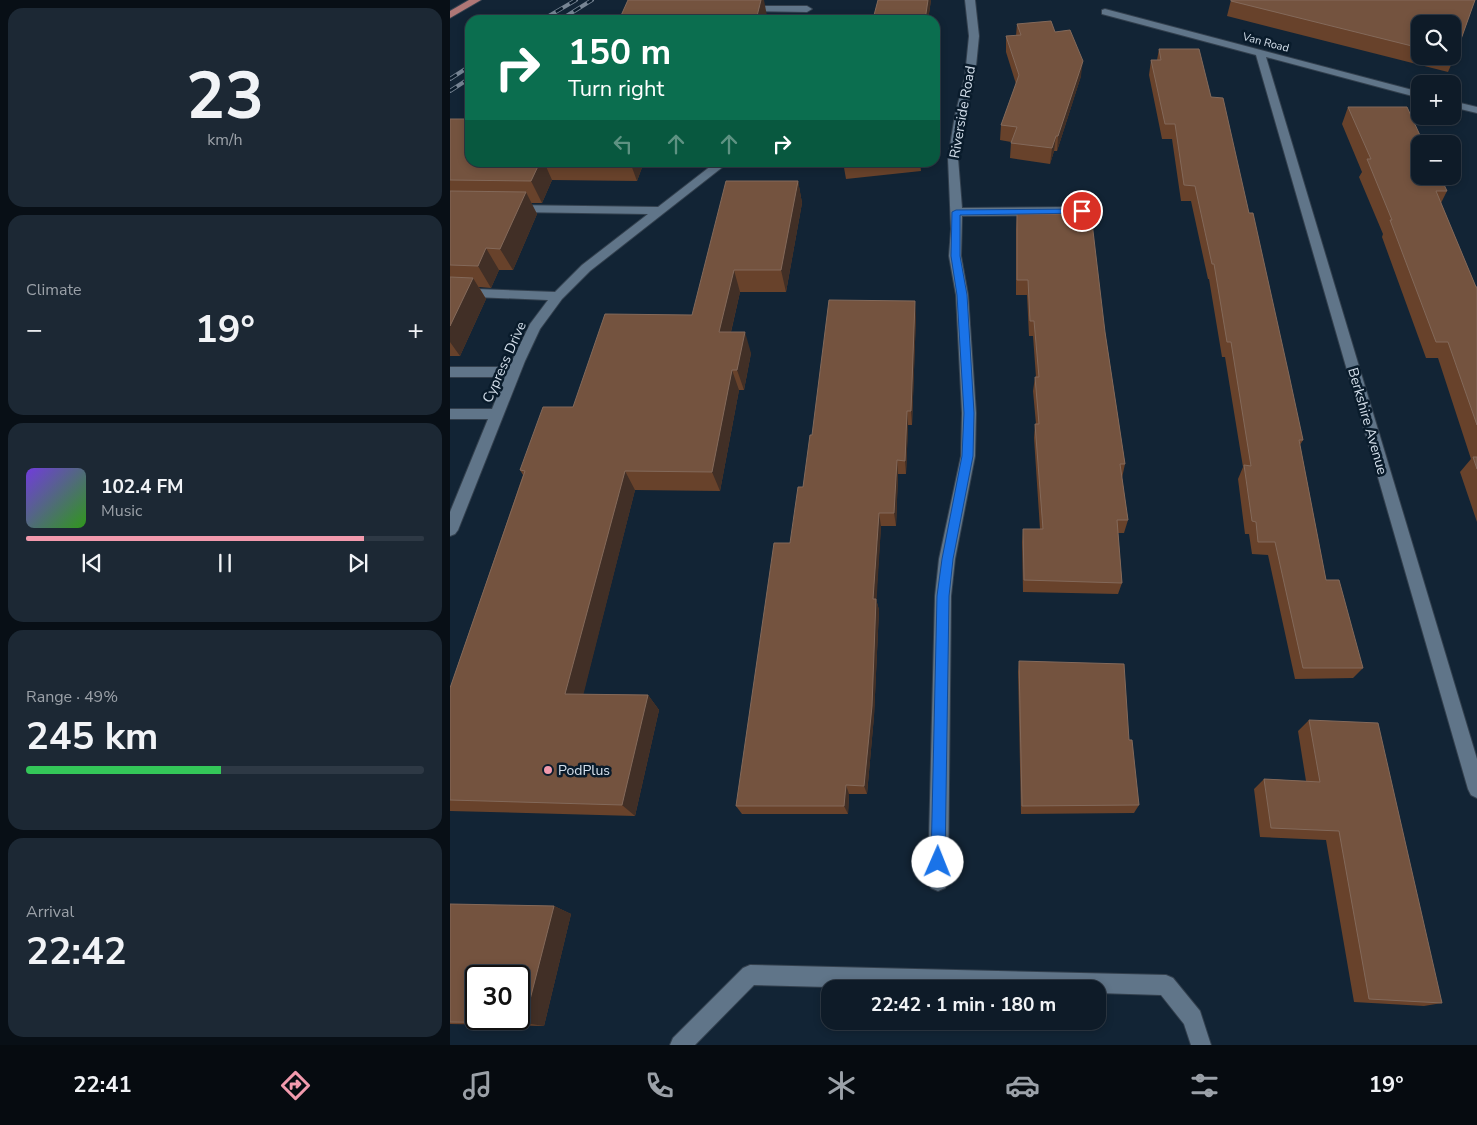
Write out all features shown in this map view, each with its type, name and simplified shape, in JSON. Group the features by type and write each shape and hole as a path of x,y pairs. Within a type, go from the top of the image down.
{"main road":[{"path":"450,15 476,0"}],"street":[{"name":"Riverside Road","path":"938,882 943,596 948,559 968,456 969,413 962,295 955,256 956,212 953,158 972,56 974,36 970,0"},
{"path":"738,9 808,5"},
{"name":"Van Road","path":"1105,12 1411,93"},
{"name":"Berkshire Avenue","path":"1260,54 1477,789"},
{"path":"1461,106 1477,110"},
{"name":"Cypress Drive","path":"450,528 514,372 535,327 558,296 586,268 717,167"},
{"path":"498,208 661,210"},
{"path":"956,212 1082,211"},
{"path":"450,292 558,296"},
{"path":"450,372 514,372"},
{"path":"450,414 497,414"},
{"path":"680,1045 750,975 1166,985 1193,1018 1201,1045"}],"building":[{"path":"628,0 761,0 757,15 621,15"},
{"path":"878,0 928,0 926,15 874,15"},
{"path":"1475,0 1461,39 1461,15 1411,15 1411,46 1231,1"},
{"path":"1051,21 1055,32 1070,30 1083,61 1058,136 1056,136 1052,148 1011,143 1017,127 1001,125 1019,75 1006,36 1021,35 1017,24"},
{"path":"1159,49 1199,49 1211,97 1223,98 1249,213 1253,213 1303,440 1299,440 1326,580 1339,580 1363,668 1303,668 1275,542 1258,542 1256,522 1252,521 1244,465 1251,466 1231,342 1227,342 1214,264 1212,264 1195,186 1184,185 1175,124 1165,124 1151,60 1161,60"},
{"path":"1348,107 1407,107 1411,116 1411,125 1415,125 1420,135 1411,135 1411,185 1444,185 1447,191 1436,191 1477,287 1477,425 1448,342 1436,342 1390,220 1392,220 1367,159 1371,159"},
{"path":"450,119 465,119 465,167 538,167 531,181 450,180"},
{"path":"726,181 798,181 781,270 734,270 719,332 745,332 737,370 732,370 712,472 625,471 565,694 648,695 622,805 450,800 450,688 525,471 520,470 543,407 573,407 605,314 692,315"},
{"path":"450,191 526,192 500,249 486,248 478,266 450,265"},
{"path":"1017,214 1091,214 1105,332 1125,464 1120,464 1128,520 1117,520 1122,583 1024,580 1023,529 1043,529 1035,424 1039,424 1035,377 1039,377 1034,321 1030,321 1028,280 1017,280"},
{"path":"450,277 473,278 450,326"},
{"path":"829,300 915,301 911,411 907,411 905,461 897,460 894,513 879,513 873,599 876,599 872,706 864,786 846,785 844,806 736,806 774,543 790,543 798,487 803,487 810,435 812,435"},
{"path":"1473,457 1477,457 1477,469"},
{"path":"1019,661 1124,664 1129,740 1132,740 1139,805 1022,806"},
{"path":"1309,720 1378,723 1442,1003 1369,999 1339,831 1271,828 1264,779 1320,782"},
{"path":"450,904 554,906 530,1000 530,965 465,965 465,1022 450,1022"}],"railway":[{"path":"550,15 576,0"},
{"path":"568,15 592,0"},
{"path":"450,79 465,69"},
{"path":"450,91 465,81"}],"place":[{"name":"PodPlus","path":"548,770"}],"route":[{"path":"938,862 943,596 948,559 968,456 967,434 969,413 962,295 955,256 956,212 1082,211"}]}
